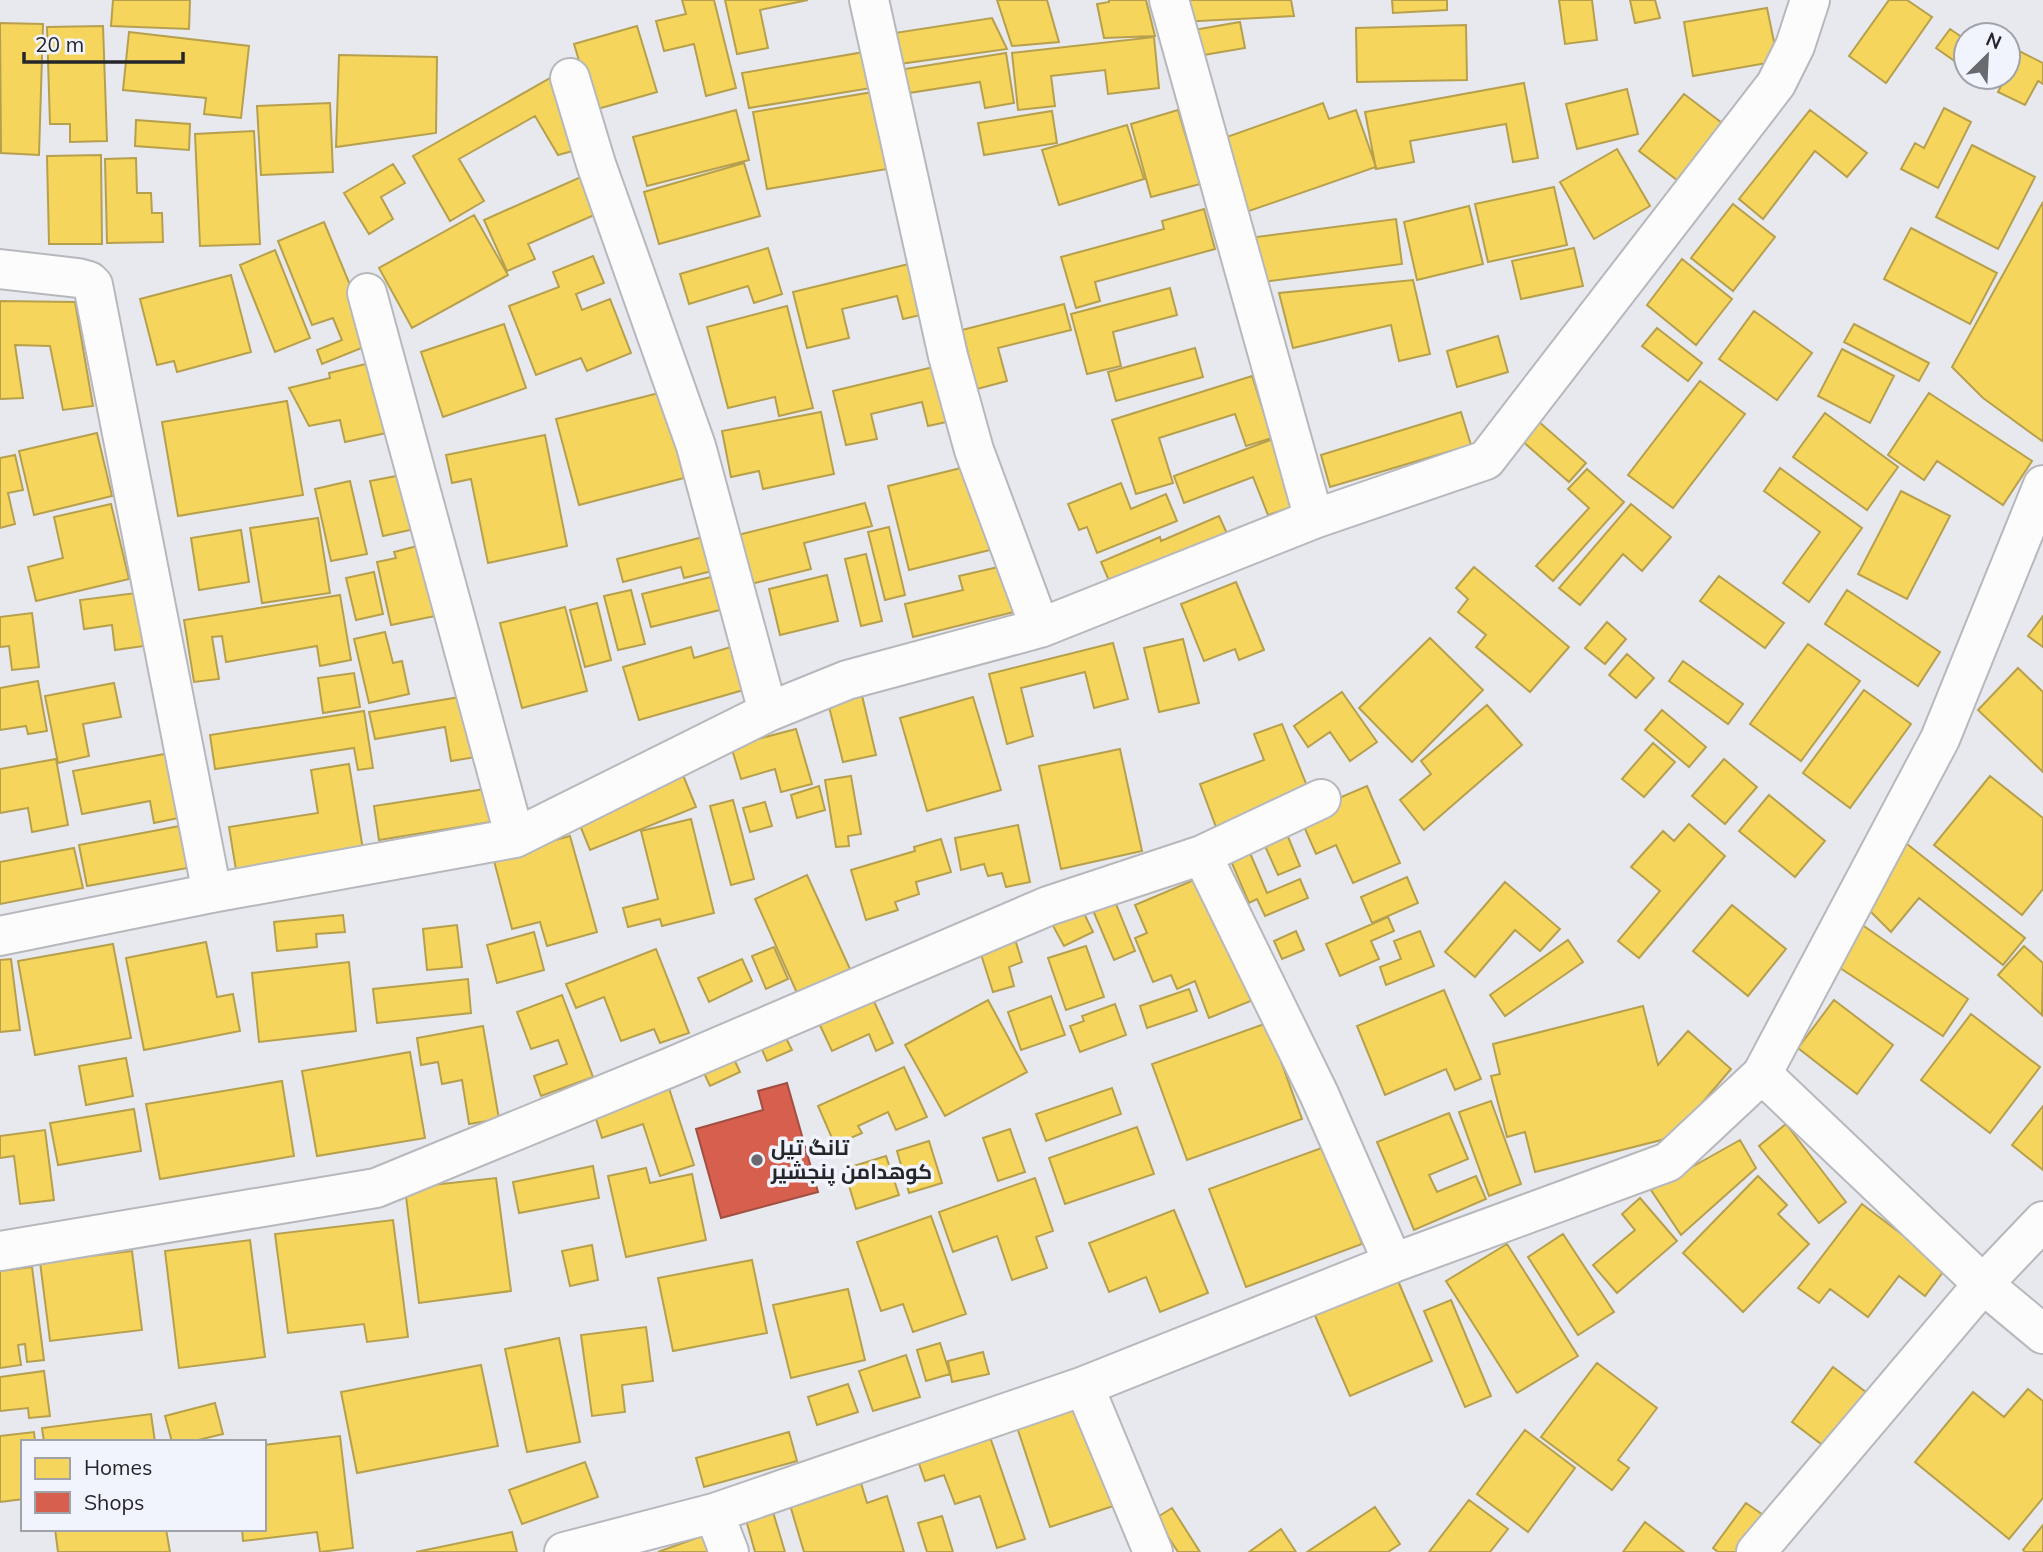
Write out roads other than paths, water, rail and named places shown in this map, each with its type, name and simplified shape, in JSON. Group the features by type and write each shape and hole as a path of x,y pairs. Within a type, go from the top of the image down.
{"street":[{"path":"869,0 948,356 974,450 1040,628"},
{"path":"1169,0 1314,519"},
{"path":"0,936 212,893 515,838 768,712 847,680 1040,628 1314,519 1486,460 1776,84 1796,46 1810,0"},
{"path":"570,78 596,164 696,446 768,712"},
{"path":"0,269 78,278 93,285 212,893"},
{"path":"367,293 515,838"},
{"path":"564,1552 714,1513 1084,1386 1393,1263 1668,1162 1762,1074 1941,739 2043,485"},
{"path":"0,1251 376,1188 671,1067 1048,906 1202,855 1321,799"},
{"path":"1202,855 1319,1094 1393,1263"},
{"path":"1762,1074 1983,1284 2043,1334"},
{"path":"1756,1552 1983,1284 2043,1221"},
{"path":"1084,1386 1153,1552"},
{"path":"714,1513 729,1552"}],"place":[{"name":"تانگ تیل کوهدامن پنجشیر","path":"757,1160"}]}
